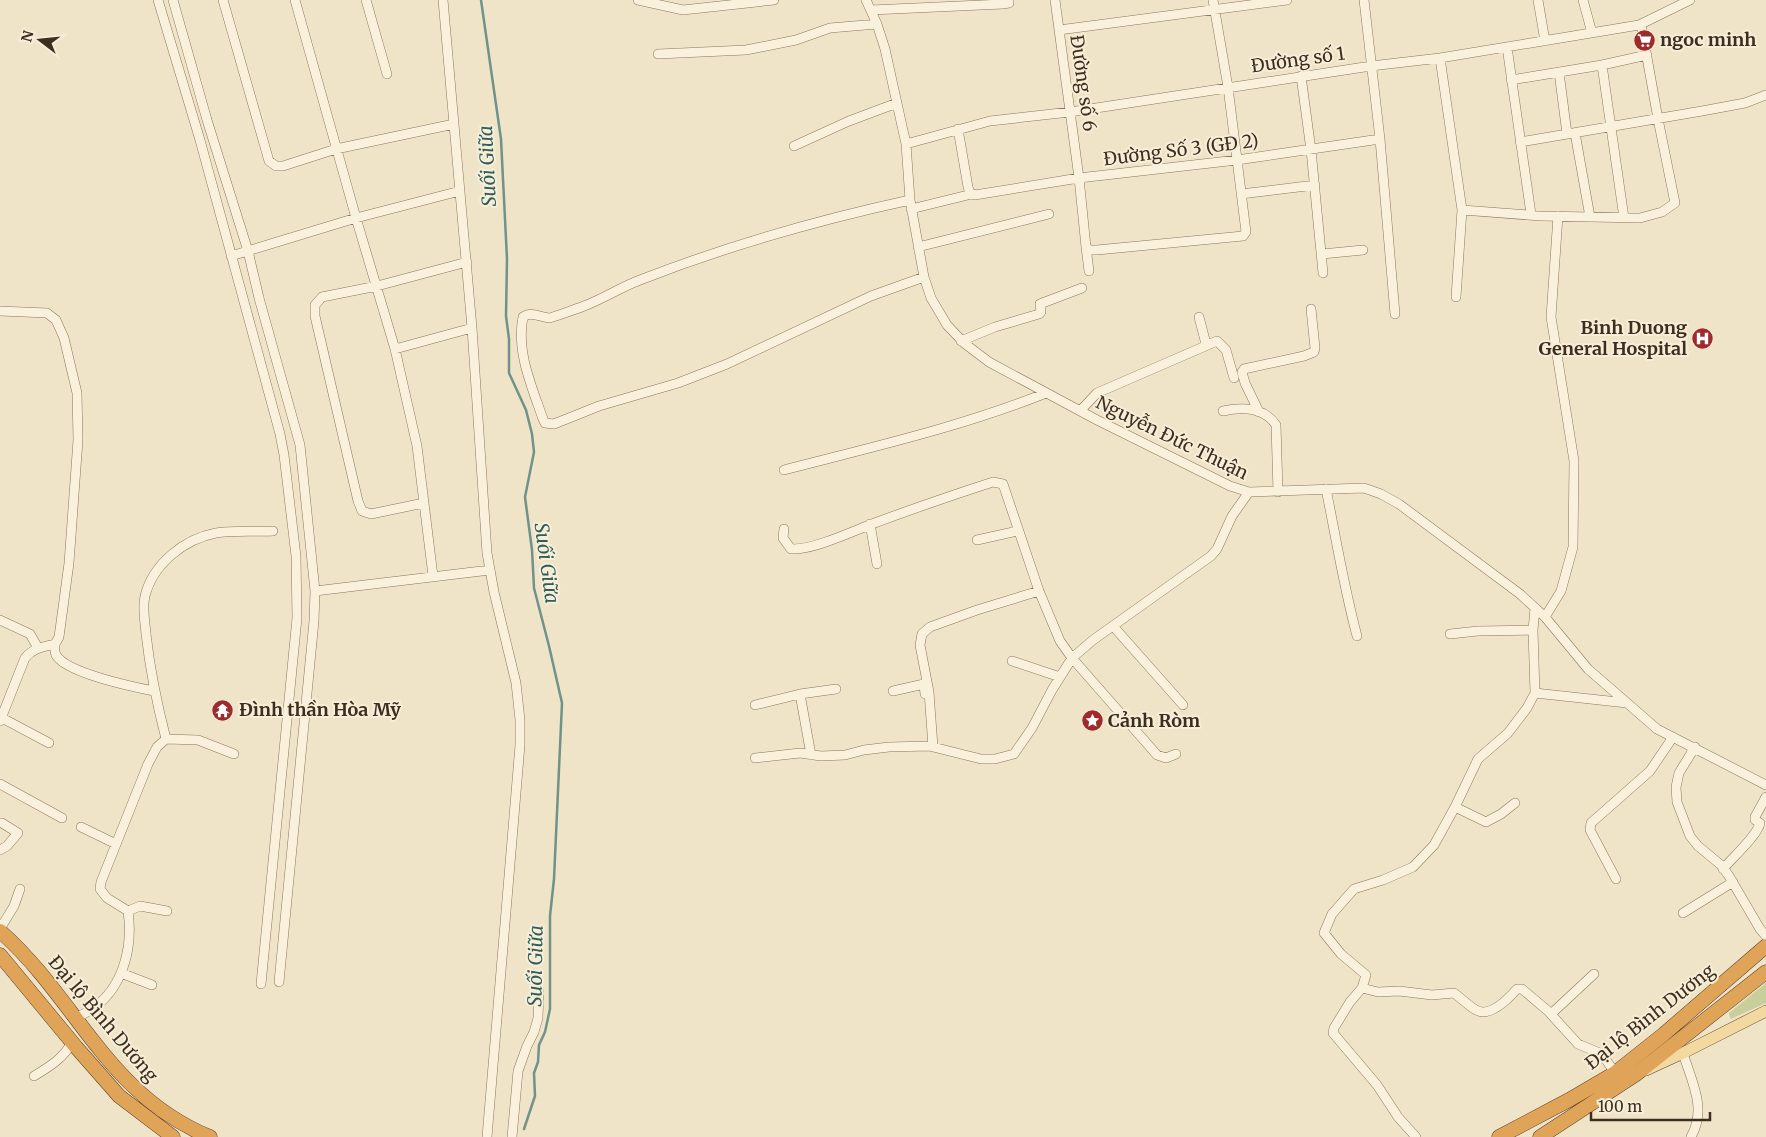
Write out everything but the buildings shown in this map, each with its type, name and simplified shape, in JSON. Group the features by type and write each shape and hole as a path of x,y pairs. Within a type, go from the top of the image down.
{"highway":[{"name":"Đại lộ Bình Dương","path":"0,930 29,960 115,1068 144,1098 184,1125 210,1137"},
{"name":"Đại lộ Bình Dương","path":"1499,1137 1615,1073 1764,951"},
{"name":"Đại lộ Bình Dương","path":"0,954 119,1096 174,1137"},
{"name":"Đại lộ Bình Dương","path":"1540,1137 1635,1075 1766,972"},
{"path":"154,1123 167,1137"}],"main road":[{"path":"1635,1075 1766,1011"}],"street":[{"path":"158,0 200,140 281,441 296,556 297,618 261,984"},
{"path":"173,0 207,120 248,251 259,298 300,445 315,591 310,674 280,982"},
{"path":"223,0 270,161 276,166 283,166 336,149 454,124"},
{"path":"294,0 395,349 417,446 433,576"},
{"path":"366,0 387,74"},
{"path":"443,0 467,262 486,533 490,570 516,683 520,733 487,1137"},
{"path":"638,0 683,10 774,0"},
{"name":"Nguyễn Đức Thuận","path":"866,0 877,24 906,144 910,205 924,277 931,298 947,325 961,341 990,362 1046,393 1230,486 1249,492 1364,488 1381,494 1399,504 1520,594 1545,617 1588,669 1657,729 1766,785"},
{"path":"871,10 1018,0"},
{"name":"Đường số 6","path":"1055,0 1079,178 1089,271"},
{"path":"1086,247 1090,250 1098,250 1243,236 1246,232 1228,87 1213,0"},
{"path":"1059,30 1287,0"},
{"path":"1364,0 1380,139 1395,314"},
{"path":"1538,0 1545,41"},
{"path":"1584,0 1592,33"},
{"name":"Đường số 1","path":"906,144 990,121 1070,112 1302,76 1440,58 1592,33 1641,24 1687,1"},
{"path":"658,54 746,50 796,40 830,28 877,24"},
{"path":"1462,210 1494,214 1640,218 1662,212 1675,203 1641,24"},
{"path":"1507,47 1531,214"},
{"path":"1512,80 1602,65 1647,55"},
{"path":"1440,58 1462,210 1456,297"},
{"path":"1602,65 1624,218"},
{"path":"1559,72 1590,217"},
{"path":"1302,76 1324,272"},
{"path":"1520,142 1745,103 1766,95"},
{"path":"794,146 849,121 897,103"},
{"path":"958,129 968,187 972,194"},
{"name":"Đường Số 3 (GĐ 2)","path":"924,277 871,296 727,364 678,383 599,406 554,424 545,423 542,419 528,376 524,357 522,328 523,317 526,315 539,315 550,319 586,305 637,281 744,243 855,212 972,194 986,194 1079,178 1237,160 1380,139"},
{"path":"1241,194 1314,185"},
{"path":"231,256 356,218 460,191"},
{"path":"918,247 1049,214"},
{"path":"1545,617 1561,592 1573,547 1574,461 1551,317 1558,216"},
{"path":"1322,254 1363,250"},
{"path":"424,503 372,514 362,511 358,501 315,316 314,304 322,297 377,286 467,262"},
{"path":"961,341 995,327 1039,314 1041,312 1040,304 1082,288"},
{"path":"1259,412 1242,376 1242,372 1244,369 1304,356 1314,352 1311,309"},
{"path":"0,311 46,313 56,320 64,338 77,392 78,440 70,563 59,637 55,644 54,651 56,656 64,664 75,669 125,685 154,691"},
{"path":"1199,317 1206,344"},
{"path":"395,349 472,328"},
{"path":"1080,411 1097,393 1195,352 1206,344 1216,341 1226,350 1234,378"},
{"path":"784,470 912,438 1002,410 1046,393"},
{"path":"1223,411 1253,409 1270,417 1276,425 1278,492"},
{"path":"784,529 784,538 792,549 798,549 826,541 933,501 993,482 1003,484 1038,591 1060,641 1072,658 1157,755 1166,758 1176,754"},
{"path":"1326,489 1345,578 1347,599 1358,636"},
{"path":"755,758 800,753 845,755 864,750 890,747 931,747 981,759 995,759 1014,754 1032,728 1072,658 1093,640 1211,556 1218,549 1232,516 1249,492"},
{"path":"870,524 877,564"},
{"path":"166,739 150,667 144,607 145,596 155,572 173,553 191,541 216,533 273,531"},
{"path":"977,540 1018,531"},
{"path":"315,591 490,570"},
{"path":"931,747 929,692 920,645 922,634 930,627 1038,591"},
{"path":"1416,1137 1398,1117 1377,1085 1333,1033 1338,1020 1362,988 1366,975 1341,954 1324,934 1332,914 1354,890 1414,867 1434,846 1478,759 1508,733 1527,708 1535,693 1533,630 1535,608"},
{"path":"0,620 30,634 38,648"},
{"path":"1113,626 1183,704"},
{"path":"1450,634 1478,631 1533,630"},
{"path":"49,742 1,720 25,658 31,651 55,644"},
{"path":"1012,661 1060,678"},
{"path":"893,691 924,684 931,747"},
{"path":"755,706 800,694 836,689"},
{"path":"1535,693 1627,703"},
{"path":"800,694 811,754"},
{"path":"1616,879 1590,830 1591,822 1650,771 1674,737"},
{"path":"128,911 107,898 100,889 101,882 148,764 157,747 166,739 198,740 234,754"},
{"path":"1694,747 1679,773 1676,787 1676,802 1690,836 1723,869 1733,882 1760,930 1766,936"},
{"path":"0,784 62,818"},
{"path":"1723,869 1760,828 1760,824 1755,820 1755,817 1766,797"},
{"path":"1455,807 1486,822 1501,814 1515,803"},
{"path":"0,850 7,846 18,833 2,823"},
{"path":"81,827 116,844"},
{"path":"1683,913 1733,882"},
{"path":"0,930 14,906 20,889"},
{"path":"128,911 140,906 167,911"},
{"path":"75,1019 96,1006 111,990 121,973 128,956 128,911"},
{"path":"121,973 152,985"},
{"path":"1551,1014 1594,974"},
{"path":"1362,988 1378,992 1399,991 1432,995 1454,993 1476,1010 1484,1012 1495,1008 1517,989 1522,989 1551,1014 1578,1044 1602,1054 1615,1073"},
{"path":"512,1137 518,1071 538,1018 538,990"},
{"path":"34,1076 50,1067 62,1056 72,1042"},
{"path":"1683,1053 1699,1100 1698,1125 1691,1137"}],"green space":[{"path":"1766,983 1766,1003 1730,1018 1729,1013"}],"waterway":[{"name":"Suối Giữa","path":"481,0 501,139 507,259 506,316 509,339 509,373 526,410 532,434 534,452 525,497 532,550 534,588 562,703 554,879 550,916 550,1009 545,1032 539,1045 538,1062 534,1073 535,1096 524,1129"}],"place":[{"name":"ngoc minh","path":"1644,40"},
{"name":"Binh Duong General Hospital","path":"1703,338"},
{"name":"Đình thần Hòa Mỹ","path":"223,710"},
{"name":"Cảnh Ròm","path":"1092,721"}]}
